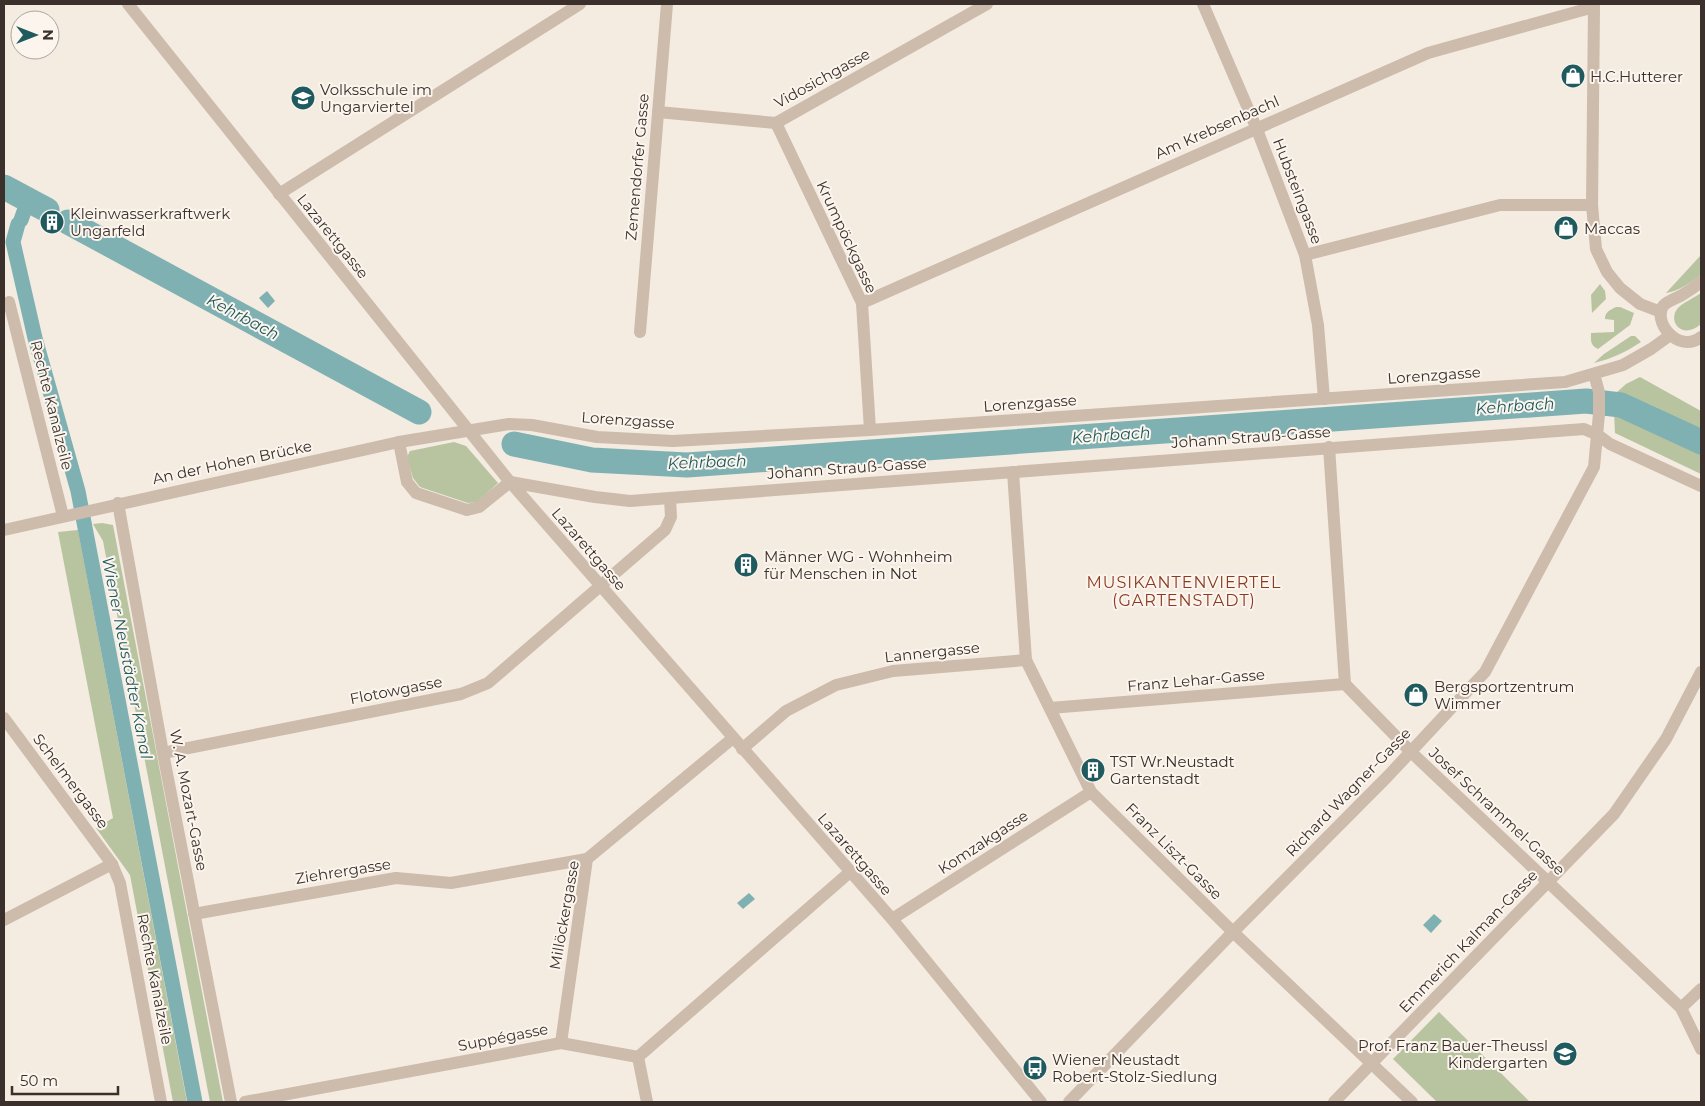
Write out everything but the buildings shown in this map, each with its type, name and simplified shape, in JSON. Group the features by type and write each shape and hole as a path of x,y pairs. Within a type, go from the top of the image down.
{"street":[{"name":"Lazarettgasse","path":"128,4 510,482 892,919 1041,1102"},
{"path":"279,194 580,4"},
{"name":"Zemendorfer Gasse","path":"640,332 667,4"},
{"name":"Vidosichgasse","path":"658,112 776,123 986,4"},
{"name":"Hubsteingasse","path":"1203,4 1256,127 1305,254 1318,325 1324,399"},
{"path":"1593,5 1592,205 1596,248 1607,272 1620,288 1640,304 1661,312"},
{"name":"Am Krebsenbachl","path":"862,303 1256,127 1428,53 1593,5"},
{"name":"Krumpöckgasse","path":"776,123 862,303 870,430"},
{"path":"1305,254 1500,205 1592,205"},
{"path":"1701,282 1692,290 1664,305 1661,312 1663,324 1669,336 1683,342 1701,337"},
{"name":"Rechte Kanalzeile","path":"9,302 66,516"},
{"name":"Lorenzgasse","path":"468,430 509,424 532,425 597,437 672,441 870,430 1566,382 1623,365 1669,336"},
{"name":"Richard Wagner-Gasse","path":"1069,1102 1233,932 1411,752 1485,672 1594,467 1598,434 1599,392 1594,374"},
{"name":"Johann Strauß-Gasse","path":"510,482 595,497 630,501 1584,428 1598,434 1610,444 1701,486"},
{"name":"An der Hohen Brücke","path":"4,530 399,442 468,430"},
{"path":"399,442 407,482 416,493 467,510 479,508 510,482"},
{"path":"1329,447 1345,684"},
{"name":"Franz Liszt-Gasse","path":"1013,472 1026,660 1092,792 1233,932 1412,1102"},
{"path":"600,586 665,530 671,517 670,498"},
{"name":"W. A. Mozart-Gasse","path":"112,505 163,753 231,1102"},
{"name":"Flotowgasse","path":"163,753 461,694 488,683 600,586"},
{"name":"Lannergasse","path":"742,749 786,711 836,685 892,671 1026,660"},
{"name":"Emmerich Kalman-Gasse","path":"1334,1102 1614,814 1666,739 1701,672"},
{"name":"Josef Schrammel-Gasse","path":"1345,684 1411,752 1682,1008 1701,1049"},
{"name":"Franz Lehar-Gasse","path":"1050,708 1345,684"},
{"name":"Schelmergasse","path":"4,718 112,864"},
{"name":"Millöckergasse","path":"560,1043 586,859 732,738"},
{"name":"Komzakgasse","path":"892,919 1092,792"},
{"name":"Ziehrergasse","path":"194,914 396,878 451,882 586,859"},
{"path":"4,920 112,864"},
{"name":"Rechte Kanalzeile","path":"112,864 120,882 161,1102"},
{"path":"647,1102 638,1057 850,872"},
{"path":"1682,1008 1701,989"},
{"name":"Suppégasse","path":"245,1102 560,1043 638,1057"}],"green space":[{"path":"1701,255 1701,275 1680,289 1666,293"},
{"path":"1600,284 1605,291 1606,299 1592,313 1591,295"},
{"path":"1701,293 1701,324 1694,329 1682,330 1675,323 1675,313 1680,306"},
{"path":"1616,307 1634,313 1630,325 1598,349 1592,344 1591,333 1614,332 1614,320 1605,319 1605,317 1610,310"},
{"path":"1631,336 1635,336 1641,342 1618,355 1594,363 1604,354"},
{"path":"1640,377 1701,411 1701,432 1616,393 1626,384"},
{"path":"1614,412 1701,453 1701,474 1615,433"},
{"path":"454,442 466,446 498,483 477,502 468,503 420,487 413,478 407,457 410,451"},
{"path":"93,524 113,525 223,1102 210,1102 103,541"},
{"path":"78,530 187,1102 173,1102 130,875 96,828 113,818 58,532"},
{"path":"1439,1012 1530,1102 1437,1102 1393,1059"}],"water":[{"path":"267,291 275,301 268,308 259,298"},
{"path":"749,893 755,899 743,909 737,903"},
{"path":"1434,914 1442,921 1431,933 1423,925"}],"waterway":[{"name":"Wiener Neustädter Kanal","path":"4,187 47,210"},
{"name":"Wiener Neustädter Kanal","path":"21,220 28,200"},
{"name":"Kehrbach","path":"68,222 419,412"},
{"name":"Wiener Neustädter Kanal","path":"18,224 13,242 35,338 78,491 195,1102"},
{"name":"Kehrbach","path":"514,444 592,460 687,465 1586,401 1621,405 1701,442"}],"place":[{"name":"H.C.Hutterer","path":"1573,76"},
{"name":"Volksschule im Ungarviertel","path":"303,98"},
{"name":"Kleinwasserkraftwerk Ungarfeld","path":"52,222"},
{"name":"Maccas","path":"1566,228"},
{"name":"Männer WG - Wohnheim für Menschen in Not","path":"746,565"},
{"name":"Bergsportzentrum Wimmer","path":"1416,695"},
{"name":"TST Wr.Neustadt Gartenstadt","path":"1093,770"},
{"name":"Prof. Franz Bauer-Theussl Kindergarten","path":"1565,1054"},
{"name":"Wiener Neustadt Robert-Stolz-Siedlung","path":"1035,1068"}],"district":[{"name":"MUSIKANTENVIERTEL (GARTENSTADT)","path":"1184,591"}]}
